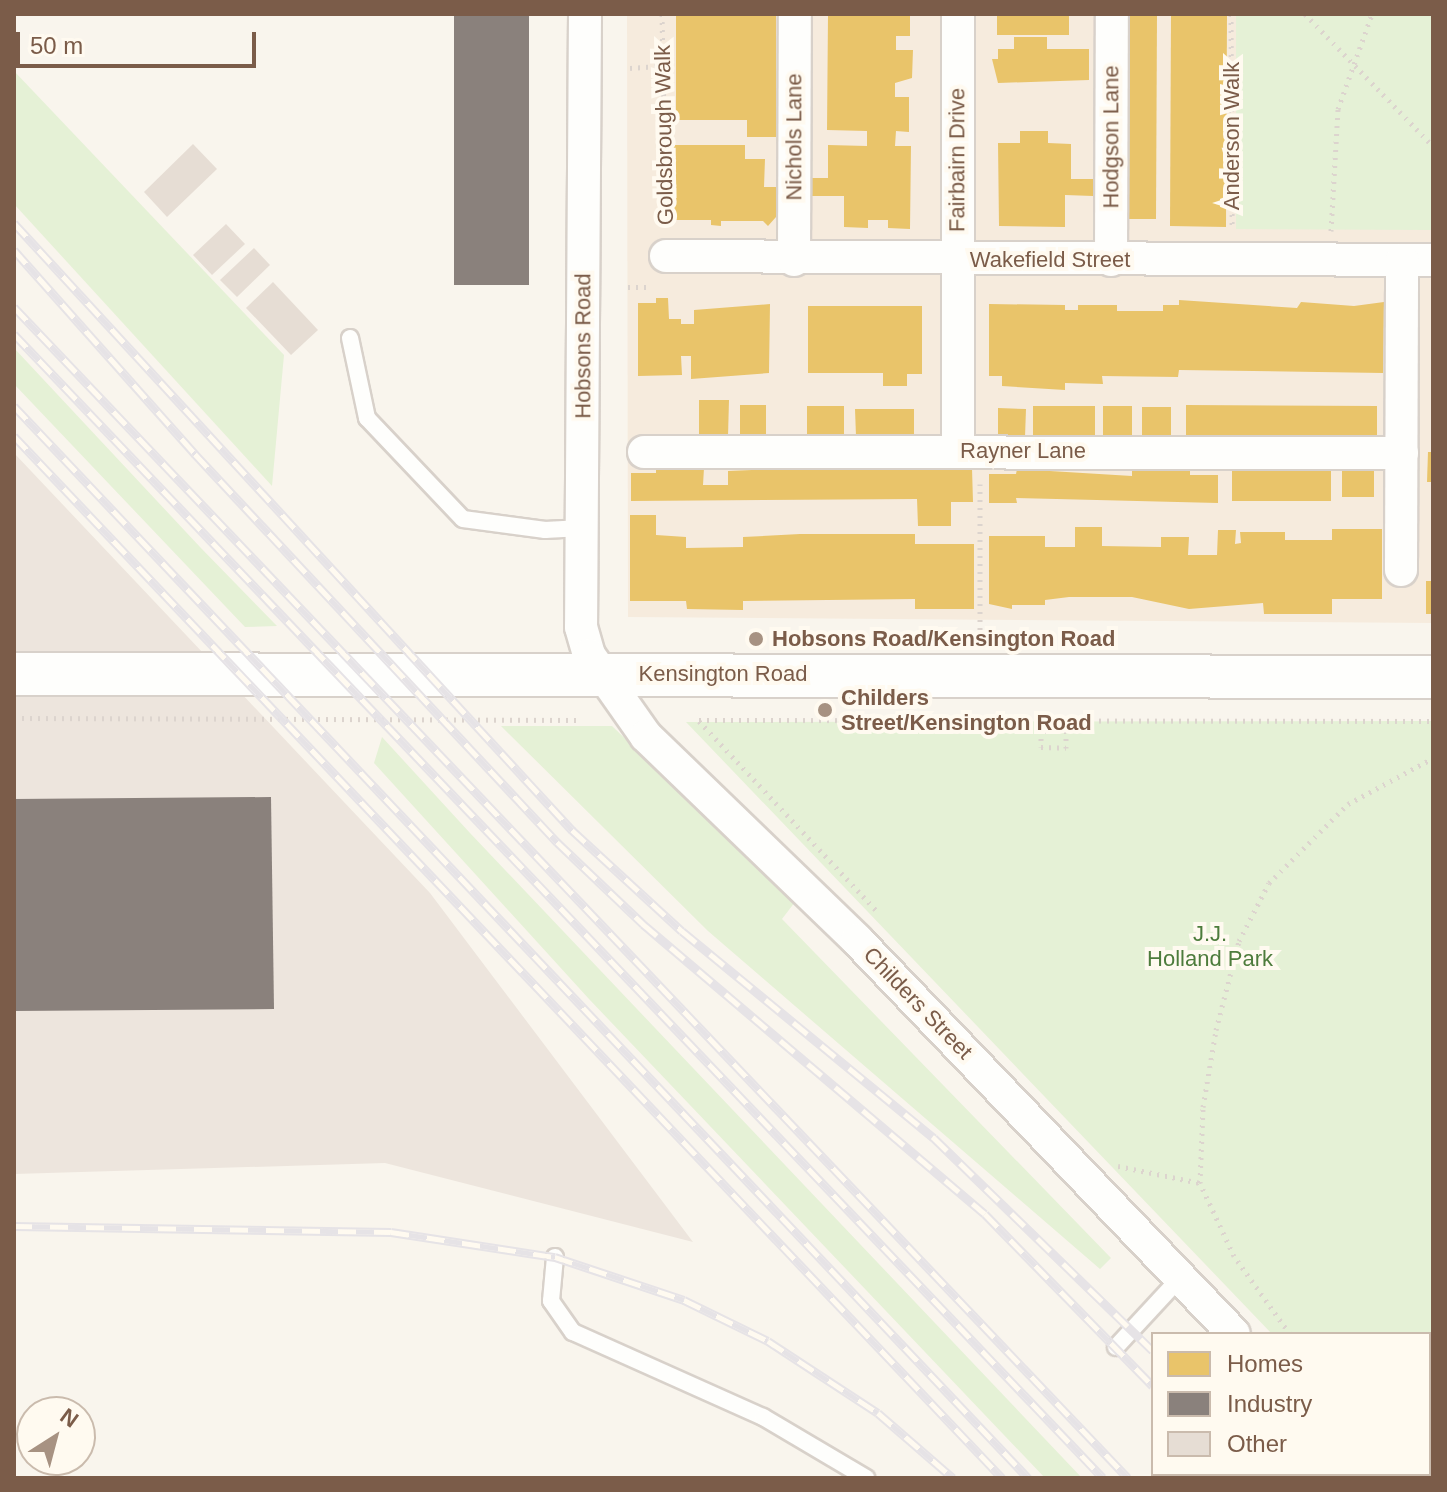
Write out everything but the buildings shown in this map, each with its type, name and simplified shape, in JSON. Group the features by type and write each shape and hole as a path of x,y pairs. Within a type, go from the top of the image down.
{"street":[{"name":"Hobsons Road","path":"585,14 581,627 600,675"},
{"name":"Nichols Lane","path":"794,260 795,14"},
{"name":"Fairbairn Drive","path":"958,14 958,260 969,450"},
{"name":"Hodgson Lane","path":"1111,260 1112,14"},
{"name":"Wakefield Street","path":"666,256 794,260 1418,260"},
{"path":"1401,570 1402,453 1418,260"},
{"name":"Rayner Lane","path":"644,452 969,450 1402,453"},
{"name":"Kensington Road","path":"14,674 1433,677"},
{"name":"Childers Street","path":"600,675 634,723 687,779 860,942 1232,1332"}],"lane":[{"path":"350,338 367,418 463,519 545,530 582,528"},
{"path":"555,1257 551,1301 573,1332 763,1417 866,1478"},
{"path":"1116,1347 1180,1278"}],"path":[{"name":"Goldsbrough Walk","path":"662,14 666,256"},
{"name":"Anderson Walk","path":"1231,14 1233,259"},
{"path":"1305,14 1433,146"},
{"path":"1330,260 1330,173 1338,109 1352,62 1372,14"},
{"path":"630,68 662,66"},
{"path":"628,287 650,287"},
{"path":"969,450 980,634"},
{"path":"14,718 580,720"},
{"path":"880,914 699,720 1433,721"},
{"path":"1054,731 1055,721"},
{"path":"1041,731 1054,731 1066,731 1066,748 1041,747 1041,731"},
{"path":"1289,1332 1234,1256 1200,1183 1203,1107 1216,1030 1239,941 1269,883 1348,804 1433,758"},
{"path":"1105,1155 1116,1166 1200,1183"}],"shaded area":[{"path":"627,14 1433,14 1433,623 628,617"},
{"path":"14,453 430,893 693,1242 385,1163 14,1174"}],"green space":[{"path":"1236,14 1433,14 1433,230 1236,229"},
{"path":"14,71 284,355 272,486 14,204"},
{"path":"14,348 277,626 245,627 14,384"},
{"name":"J.J. Holland Park","path":"1433,721 1433,1478 1407,1476 1431,1476 1431,1332 1270,1332 686,722"},
{"path":"501,726 612,726 795,902 782,919 1111,1258 1100,1269 708,931"},
{"path":"382,737 1082,1478 1045,1478 589,999 374,763"}],"railway":[{"path":"14,223 572,830 682,931 934,1138 1151,1349"},
{"path":"14,250 195,454 557,842 643,924 985,1214 1151,1384"},
{"path":"14,307 1128,1478"},
{"path":"14,334 1103,1478"},
{"path":"14,406 1028,1478"},
{"path":"14,436 1002,1478"},
{"path":"14,1226 391,1232 555,1257 684,1300 768,1341 878,1413 953,1478"}],"place":[{"name":"Hobsons Road/Kensington Road","path":"756,639"},
{"name":"Childers Street/Kensington Road","path":"825,710"}]}
